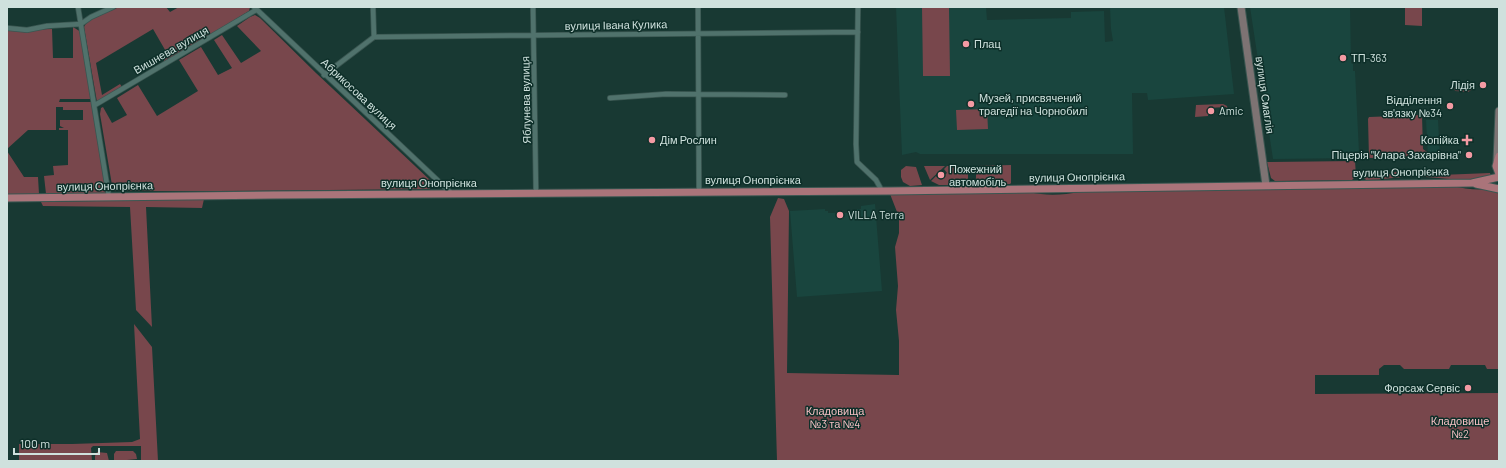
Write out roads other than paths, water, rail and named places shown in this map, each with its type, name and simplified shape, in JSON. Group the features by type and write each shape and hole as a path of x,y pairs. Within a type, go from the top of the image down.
{"main road":[{"path":"1498,159 1497,169 1499,175"},
{"name":"вулиця Онопрієнка","path":"7,198 882,191 1472,182 1499,175"},
{"path":"1472,182 1499,189"}],"street":[{"path":"78,7 109,197"},
{"path":"7,28 27,30 47,26 81,24 91,17 113,7"},
{"path":"324,75 374,37 373,7"},
{"name":"Яблунева вулиця","path":"534,7 536,193"},
{"path":"698,7 698,192"},
{"path":"858,7 857,162 876,180 882,191"},
{"name":"вулиця Смаглія","path":"1241,7 1266,185"},
{"name":"Абрикосова вулиця","path":"255,9 452,194"},
{"name":"Вишнева вулиця","path":"95,105 255,9"},
{"name":"вулиця Івана Кулика","path":"374,37 858,32"},
{"path":"610,98 698,94 785,95"},
{"path":"1498,159 1499,112"}],"place":[{"name":"Плац","path":"966,44"},
{"name":"ТП-363","path":"1343,58"},
{"name":"Лідія","path":"1483,85"},
{"name":"Музей, присвячений трагедії на Чорнобилі","path":"971,104"},
{"name":"Відділення зв'язку №34","path":"1450,106"},
{"name":"Amic","path":"1211,111"},
{"name":"Дім Рослин","path":"652,140"},
{"name":"Копійка","path":"1467,140"},
{"name":"Піцерія \"Клара Захарівна\"","path":"1469,155"},
{"name":"Пожежний автомобіль","path":"941,175"},
{"name":"VILLA Terra","path":"840,215"},
{"name":"Форсаж Сервіс","path":"1468,388"}],"park label":[{"name":"Кладовища №3 та №4","path":"835,417"},
{"name":"Кладовище №2","path":"1460,427"}]}
